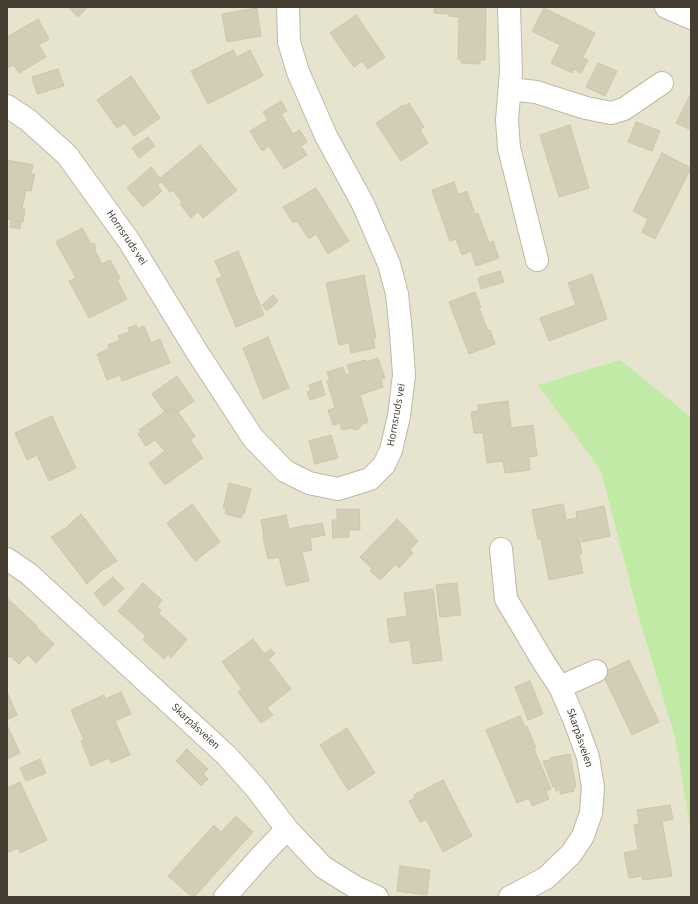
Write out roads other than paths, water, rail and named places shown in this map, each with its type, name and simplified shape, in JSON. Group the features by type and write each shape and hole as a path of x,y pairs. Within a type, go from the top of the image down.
{"street":[{"name":"Hornsruds vei","path":"7,106 28,120 67,155 129,241 197,352 253,438 285,471 309,483 338,489 370,479 384,465 391,450 399,416 404,375 397,294 389,264 363,204 326,136 298,72 289,42 288,7"},
{"path":"509,7 511,42 511,72 507,120 509,148 537,260"},
{"path":"666,7 691,18"},
{"path":"510,89 536,92 586,108 611,113 624,109 662,83"},
{"name":"Skarpåsveien","path":"500,549 506,599 560,687 588,757 594,787 591,813 583,836 571,854 546,878 510,897"},
{"name":"Skarpåsveien","path":"7,559 35,578 226,755 255,787 287,829 323,867 354,887 376,897"},
{"path":"560,687 596,671"},
{"path":"225,897 287,829"}]}
